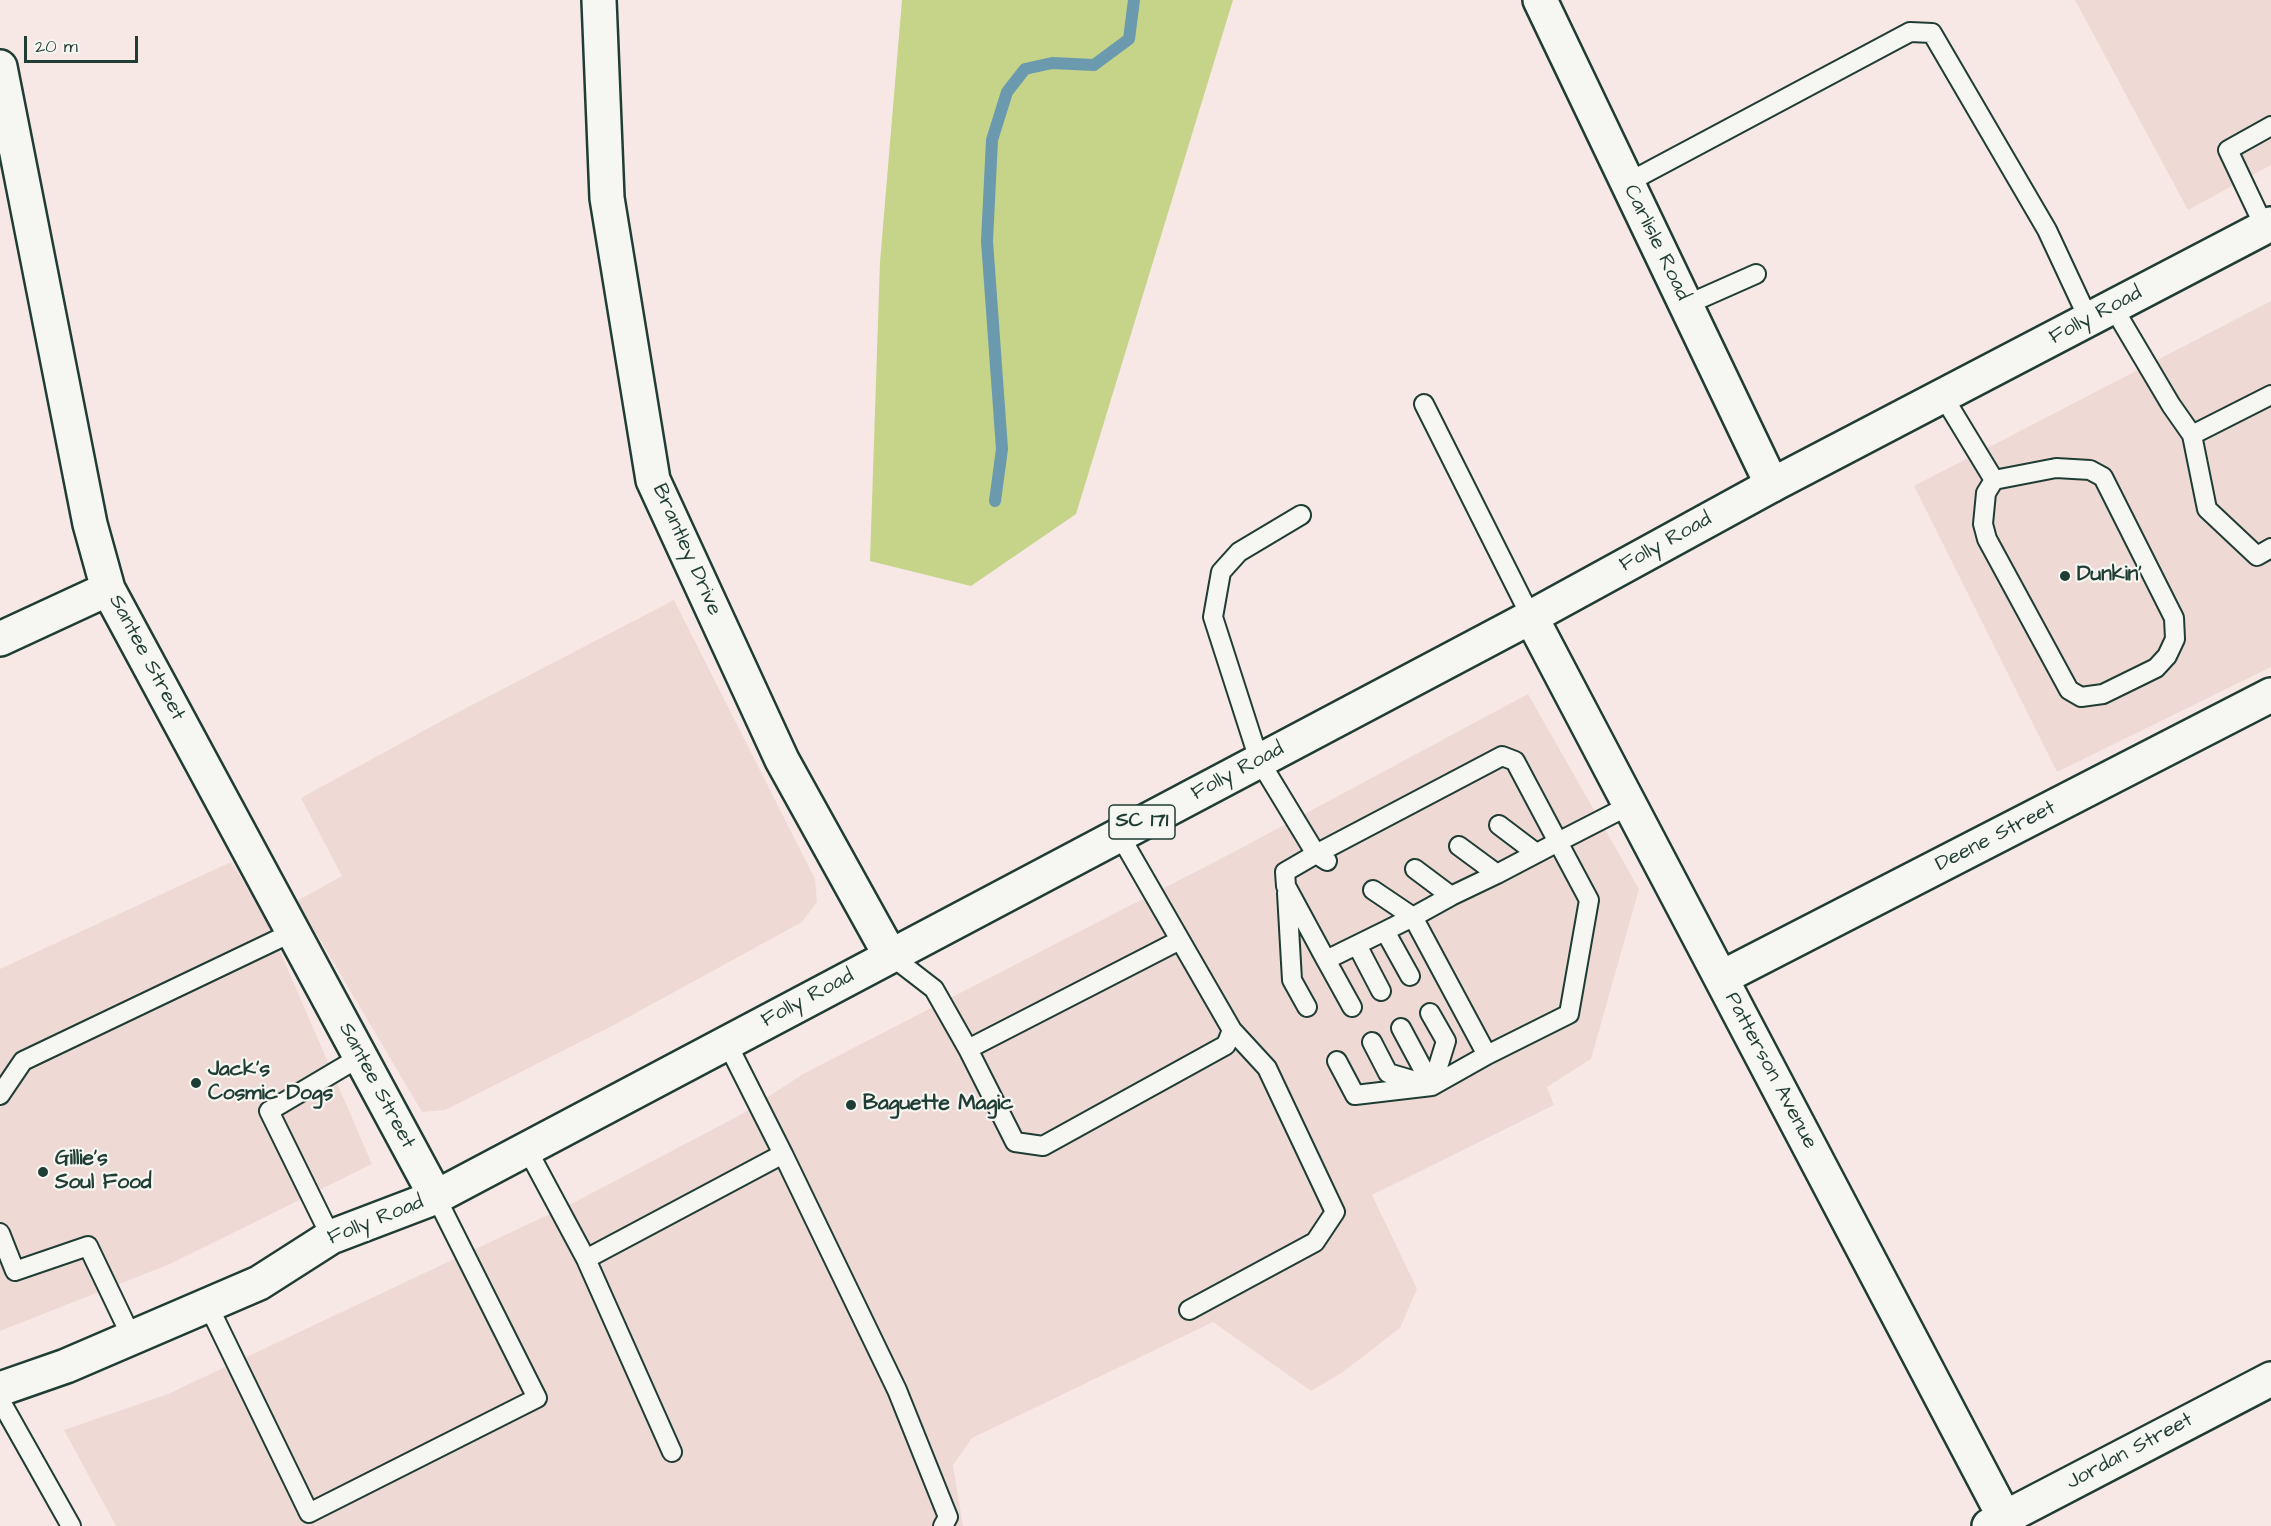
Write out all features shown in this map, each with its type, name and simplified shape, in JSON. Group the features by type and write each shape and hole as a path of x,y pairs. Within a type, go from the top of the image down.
{"street":[{"name":"Brantley Drive","path":"599,0 607,198 653,480 782,760 890,955"},
{"name":"Carlisle Road","path":"1540,0 1772,485"},
{"name":"Santee Street","path":"0,67 90,524 108,589 436,1197"},
{"name":"Folly Road","path":"0,1389 66,1366 259,1283 331,1237 436,1197 1531,617 1772,485 2268,226"},
{"path":"0,639 108,589"},
{"name":"Patterson Avenue","path":"1531,617 1721,978 2001,1523"},
{"name":"Deene Street","path":"1721,978 2271,695"},
{"name":"Jordan Street","path":"2001,1523 2271,1379"}],"lane":[{"path":"1628,183 1910,32 1932,33 2047,230 2101,313 2192,435 2207,509 2257,556 2271,548"},
{"path":"2268,226 2228,150 2271,126"},
{"path":"1686,305 1756,274"},
{"path":"2192,435 2271,395"},
{"path":"1943,396 1994,480"},
{"path":"1424,404 1531,617"},
{"path":"2056,468 2091,470 2103,477 2174,618 2175,639 2167,656 2156,668 2103,694 2081,697 2069,690 1987,539 1983,524 1986,493 1994,480 2056,468"},
{"path":"1301,515 1239,552 1221,572 1212,617 1259,760 1322,857"},
{"path":"1307,1007 1292,980 1285,872 1322,857 1408,812 1452,788 1502,756 1515,761 1589,900 1569,1014 1487,1055 1432,1086 1355,1095 1337,1061"},
{"path":"1326,960 1630,805"},
{"path":"1499,825 1536,853"},
{"path":"1119,834 1232,1030 1267,1068 1335,1212 1315,1242 1189,1310"},
{"path":"1459,846 1497,873"},
{"path":"1414,869 1451,896"},
{"path":"1286,886 1352,1007"},
{"path":"1373,890 1413,916 1487,1055"},
{"path":"1385,931 1410,976"},
{"path":"0,1095 23,1062 293,933"},
{"path":"968,1049 1180,940"},
{"path":"1357,945 1381,991"},
{"path":"890,955 934,989 968,1049 1015,1142 1043,1146 1226,1044 1232,1030"},
{"path":"1430,1013 1446,1041 1432,1086"},
{"path":"1401,1028 1432,1086"},
{"path":"1372,1042 1388,1073 1432,1086"},
{"path":"727,1043 897,1390 948,1517 943,1526"},
{"path":"331,1237 269,1111 360,1057"},
{"path":"527,1149 586,1259 672,1452"},
{"path":"586,1259 783,1154"},
{"path":"208,1305 309,1513 537,1398 436,1197"},
{"path":"0,1233 15,1271 88,1246 132,1338"},
{"path":"0,1400 71,1526"}],"shaded area":[{"path":"2075,0 2271,0 2271,165 2188,210"},
{"path":"2271,301 2271,667 2057,772 1914,486"},
{"path":"674,600 815,879 817,902 802,922 614,1025 445,1110 422,1112 297,901 342,876 301,798 447,718"},
{"path":"1528,694 1639,889 1591,1059 1547,1087 1554,1105 1372,1195 1417,1289 1400,1328 1343,1372 1311,1391 1213,1322 972,1438 953,1465 963,1526 116,1526 64,1430 168,1394 573,1203 742,1114 803,1074 1230,854"},
{"path":"231,862 263,912 372,1164 170,1264 0,1331 0,969"}],"green space":[{"path":"902,0 1233,0 1076,514 971,586 870,561 880,262"}],"waterway":[{"path":"995,501 1002,449 987,241 992,140 1007,92 1025,69 1052,63 1094,65 1129,39 1134,0"}],"place":[{"name":"Dunkin'","path":"2065,576"},
{"name":"Jack's Cosmic Dogs","path":"196,1083"},
{"name":"Baguette Magic","path":"851,1105"},
{"name":"Gillie's Soul Food","path":"43,1172"}]}
